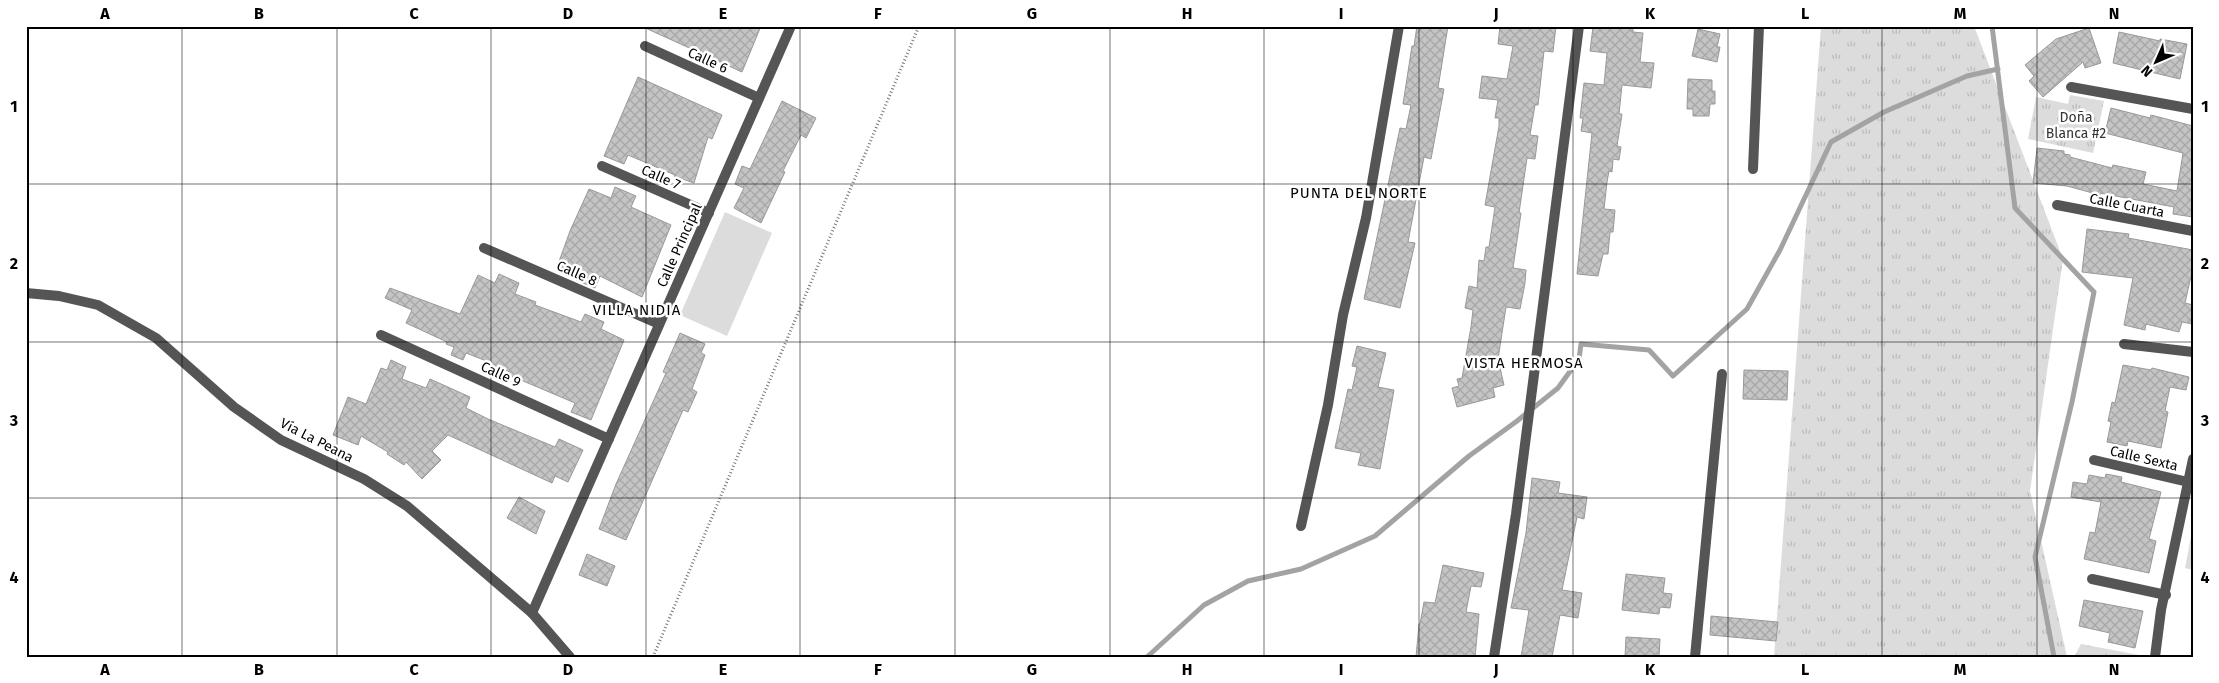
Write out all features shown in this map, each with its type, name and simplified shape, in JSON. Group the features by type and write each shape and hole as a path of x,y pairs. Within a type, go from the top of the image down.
{"street":[{"name":"Calle Principal","path":"532,613 791,26"},
{"path":"1301,526 1328,405 1343,315 1366,218 1399,26"},
{"path":"1494,657 1516,514 1579,26"},
{"path":"1753,169 1759,26"},
{"name":"Calle 6","path":"645,46 759,98"},
{"path":"2071,87 2193,109"},
{"name":"Calle 7","path":"602,166 709,213"},
{"name":"Calle Cuarta","path":"2057,205 2193,231"},
{"name":"Calle 8","path":"484,248 659,324"},
{"name":"Vía La Peana","path":"26,293 59,296 98,305 156,338 234,407 281,440 364,479 407,506 532,613 570,657"},
{"name":"Calle 9","path":"381,335 609,439"},
{"path":"2124,344 2193,352"},
{"path":"1694,657 1722,374"},
{"path":"2155,657 2161,610 2166,595 2193,459"},
{"name":"Calle Sexta","path":"2094,460 2188,482"},
{"path":"2092,579 2166,595"}],"path":[{"path":"653,657 919,26"}],"green space":[{"path":"1821,26 1974,26 2063,259 2030,491 2067,657 1774,657"},
{"name":"Doña Blanca #2","path":"2070,95 2104,101 2093,153 2028,139 2036,97 2068,104"},
{"path":"725,212 772,233 727,336 680,315"},
{"path":"2193,526 2193,570 2185,568"},
{"path":"2081,644 2149,657 2074,657"}],"building":[{"path":"641,26 761,26 742,72"},
{"path":"1417,26 1448,26 1438,88 1444,89 1431,159 1424,157 1408,242 1415,243 1400,308 1364,299 1400,128 1406,129 1411,105 1403,104"},
{"path":"1500,26 1556,26 1553,52 1544,51 1538,105 1535,105 1530,135 1538,136 1535,159 1527,158 1513,268 1526,270 1525,283 1520,309 1506,307 1498,359 1504,385 1493,388 1495,397 1457,407 1452,388 1459,386 1457,379 1462,378 1471,327 1473,310 1465,308 1469,286 1477,288 1479,260 1484,261 1486,247 1489,247 1495,207 1485,205 1499,126 1499,118 1495,118 1498,100 1479,98 1482,76 1507,79 1513,46 1498,44"},
{"path":"1608,26 1633,26 1633,32 1643,33 1640,62 1654,63 1651,88 1622,85 1619,114 1622,114 1617,146 1621,147 1619,160 1613,159 1612,172 1609,171 1604,209 1615,210 1613,232 1610,232 1608,254 1603,254 1598,276 1577,274 1592,133 1581,131 1583,118 1580,118 1584,83 1604,85 1607,53 1590,51 1593,27 1607,28"},
{"path":"2089,28 2101,63 2085,68 2083,62 2043,97 2029,81 2034,76 2025,65 2056,39"},
{"path":"1698,29 1720,34 1717,47 1720,47 1717,62 1692,56"},
{"path":"2119,32 2160,41 2160,39 2187,44 2180,79 2113,63"},
{"path":"638,77 722,115 712,139 708,137 694,183 628,155 624,164 604,156"},
{"path":"1688,79 1712,80 1712,91 1715,91 1715,104 1710,104 1709,116 1693,116 1693,109 1687,109"},
{"path":"782,101 816,118 806,138 801,135 761,223 734,208 744,188 735,184 742,166 750,169"},
{"path":"2111,108 2150,118 2151,115 2193,126 2193,217 2173,214 2174,207 2100,193 2100,195 2067,186 2033,183 2037,148 2064,151 2064,154 2070,155 2070,157 2112,168 2113,165 2146,172 2143,184 2177,191 2183,153 2105,133"},
{"path":"615,187 636,196 631,207 671,225 642,297 600,276 595,288 576,280 578,275 557,267 570,231 589,189 611,198"},
{"path":"2087,229 2129,234 2128,238 2193,250 2193,267 2185,303 2193,305 2193,324 2182,322 2179,332 2146,324 2145,330 2124,325 2133,278 2082,272"},
{"path":"499,274 519,283 515,294 536,302 535,305 581,322 585,314 604,322 601,329 624,340 591,420 571,412 575,403 509,375 510,372 489,364 489,362 466,353 463,360 451,355 454,347 446,344 447,342 406,323 412,310 385,298 390,288 460,314 478,275 495,283"},
{"path":"680,333 705,344 701,353 705,355 692,389 697,392 688,412 683,410 626,540 599,529 616,484 666,373 663,372"},
{"path":"1357,346 1386,353 1378,387 1394,390 1380,469 1358,465 1361,453 1335,448 1348,389 1352,390 1357,367 1352,366"},
{"path":"391,360 406,367 402,379 426,388 430,379 470,397 466,408 488,419 555,447 559,439 583,450 568,482 555,476 552,483 448,435 432,451 441,460 422,479 406,462 404,465 387,454 388,452 361,436 358,445 333,435 348,397 366,404 381,368 387,370"},
{"path":"2123,365 2151,370 2152,368 2189,377 2186,390 2170,387 2165,411 2168,412 2161,448 2128,441 2127,446 2107,442 2111,422 2108,421 2112,402 2115,403"},
{"path":"1744,370 1788,371 1787,400 1743,399"},
{"path":"2106,474 2122,477 2121,482 2161,492 2149,539 2156,541 2149,573 2084,559 2090,532 2095,533 2101,502 2071,497 2073,482 2087,484 2089,475 2105,478"},
{"path":"1532,478 1560,482 1558,493 1587,497 1584,519 1577,517 1562,590 1582,593 1578,618 1560,615 1552,657 1521,657 1529,610 1511,608 1526,533"},
{"path":"519,497 545,511 536,534 507,518"},
{"path":"587,554 615,566 607,586 579,575"},
{"path":"1443,565 1484,573 1481,587 1471,586 1466,612 1479,614 1475,657 1416,657 1419,624 1424,602 1435,603"},
{"path":"1626,574 1665,578 1663,593 1672,594 1670,608 1660,607 1659,614 1622,610"},
{"path":"2084,600 2143,611 2135,648 2108,642 2110,633 2079,626"},
{"path":"1711,616 1778,622 1776,641 1710,635"},
{"path":"1626,637 1660,639 1659,657 1625,657"}],"waterway":[{"path":"1992,26 2015,208 2094,292 2072,402 2035,557 2054,657"},
{"path":"1147,657 1204,605 1248,581 1301,569 1375,536 1469,456 1558,388 1579,359 1581,344 1649,350 1673,376 1747,309 1780,250 1831,142 1884,112 1967,76 1998,69"}],"district":[{"name":"PUNTA DEL NORTE","path":"1359,193"},
{"name":"VILLA NIDIA","path":"637,310"},
{"name":"VISTA HERMOSA","path":"1524,363"}]}
